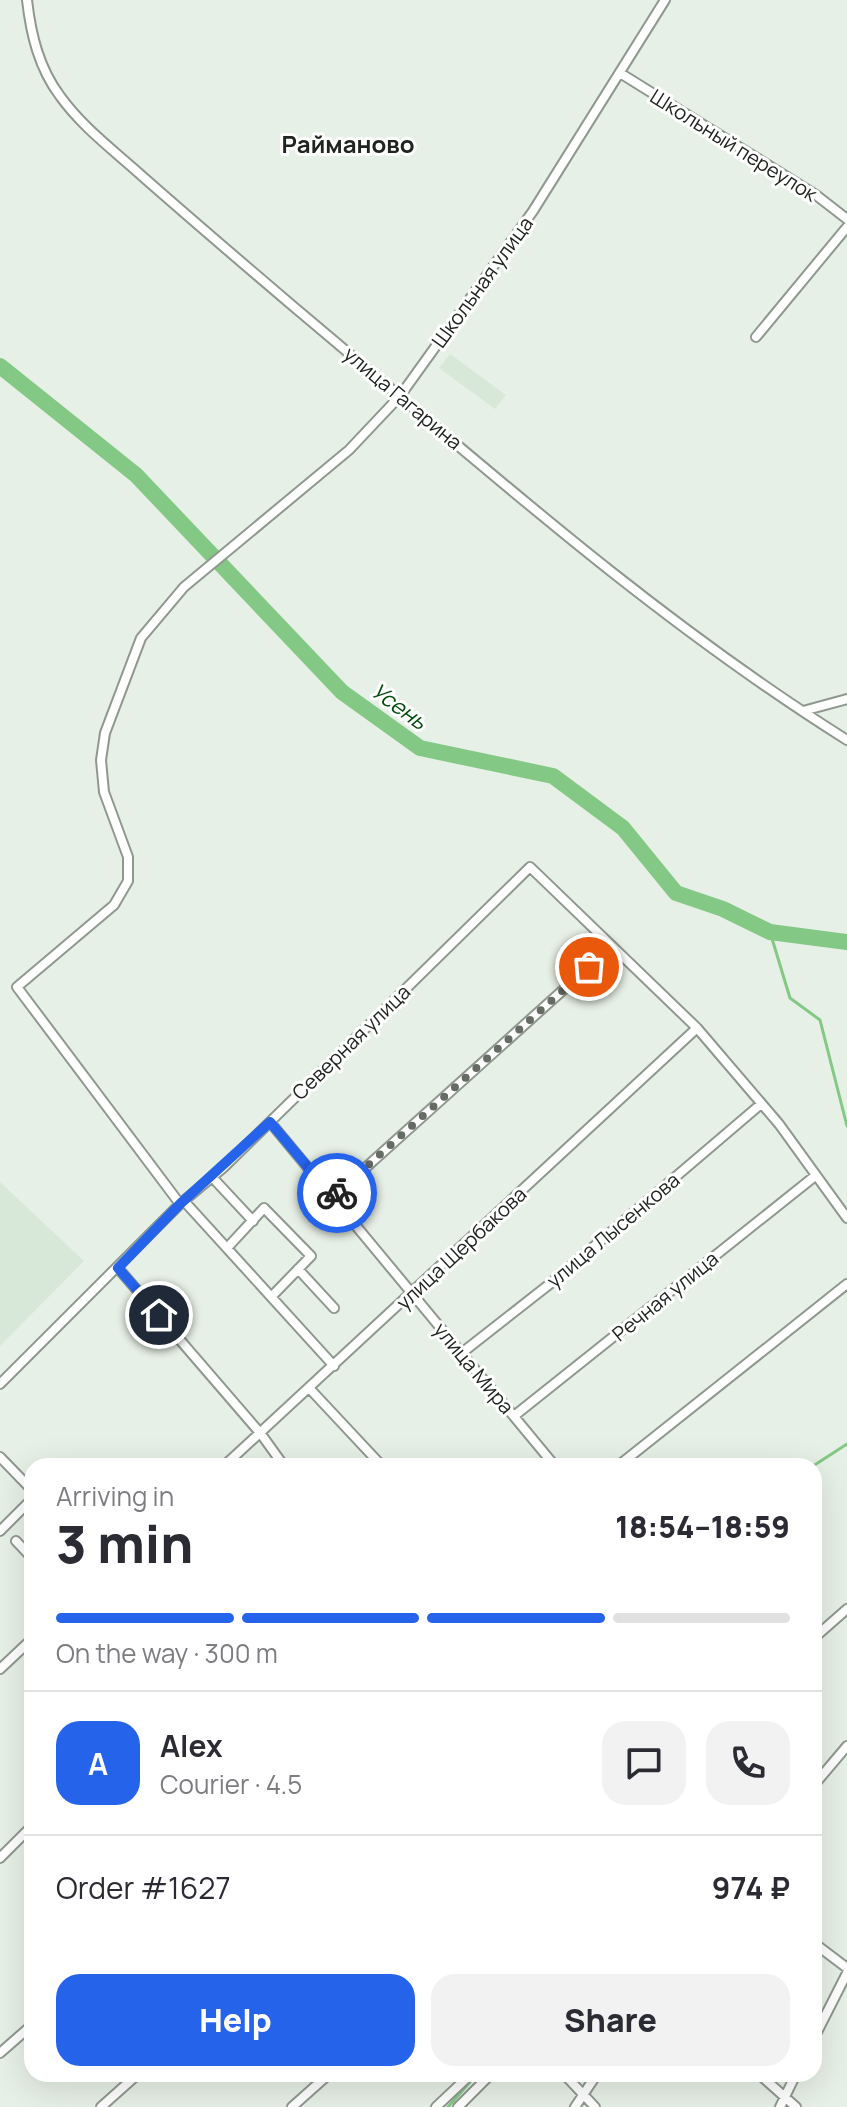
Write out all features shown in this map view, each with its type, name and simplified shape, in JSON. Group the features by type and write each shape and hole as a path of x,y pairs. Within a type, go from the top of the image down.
{"street":[{"name":"улица Гагарина","path":"27,0 30,30 42,65 59,96 83,123 193,221 645,600 726,661 847,740"},
{"name":"Школьная улица","path":"182,1203 17,987 114,905 128,881 128,857 104,792 101,760 105,733 141,638 184,587 349,450 400,396 533,211 665,0"},
{"name":"Школьный переулок","path":"620,73 816,195 847,219"},
{"path":"756,337 847,227"},
{"path":"802,711 847,699"},
{"name":"Северная улица","path":"0,1384 182,1203 270,1122 530,867 612,946"},
{"path":"333,1197 612,946 697,1028 761,1104 847,1218"},
{"name":"улица Щербакова","path":"233,1458 697,1028"},
{"name":"улица Лысенкова","path":"463,1352 551,1283 761,1104"},
{"name":"улица Мира","path":"270,1122 548,1458"},
{"name":"Речная улица","path":"514,1416 815,1176"},
{"path":"212,1177 253,1221"},
{"path":"182,1203 273,1295 334,1366"},
{"path":"227,1248 264,1208 311,1256 273,1295"},
{"path":"118,1268 278,1458"},
{"path":"298,1269 334,1308"},
{"path":"628,1458 847,1284"},
{"path":"310,1389 375,1458"},
{"path":"0,1457 24,1482"},
{"path":"0,1531 24,1507"},
{"path":"16,1541 24,1550"},
{"path":"822,1631 847,1609"},
{"path":"0,1669 24,1646"},
{"path":"822,1773 847,1746"},
{"path":"0,1858 24,1834"},
{"path":"822,1950 847,1970 822,2022"},
{"path":"0,2053 24,2032"},
{"path":"101,2107 129,2082"},
{"path":"292,2107 320,2082"},
{"path":"436,2107 463,2082"},
{"path":"458,2107 483,2082"},
{"path":"571,2082 595,2107"},
{"path":"575,2107 592,2082"},
{"path":"768,2082 796,2107"},
{"path":"780,2107 792,2082"}],"shaded area":[{"path":"450,354 506,395 495,409 439,368"},
{"path":"0,1182 84,1261 0,1346"}],"waterway":[{"name":"Усень","path":"0,366 136,475 342,692 420,748 553,776 623,828 676,893 723,909 770,932 847,942"},
{"path":"770,932 790,998 820,1020 847,1126"},
{"path":"822,1460 847,1444"},
{"path":"448,2107 470,2082"}],"way so far":[{"path":"337,1193 589,967"}],"district":[{"name":"Райманово","path":"348,143"}],"route":[{"path":"159,1315 118,1268 180,1204 270,1122 333,1197 337,1193"}]}
